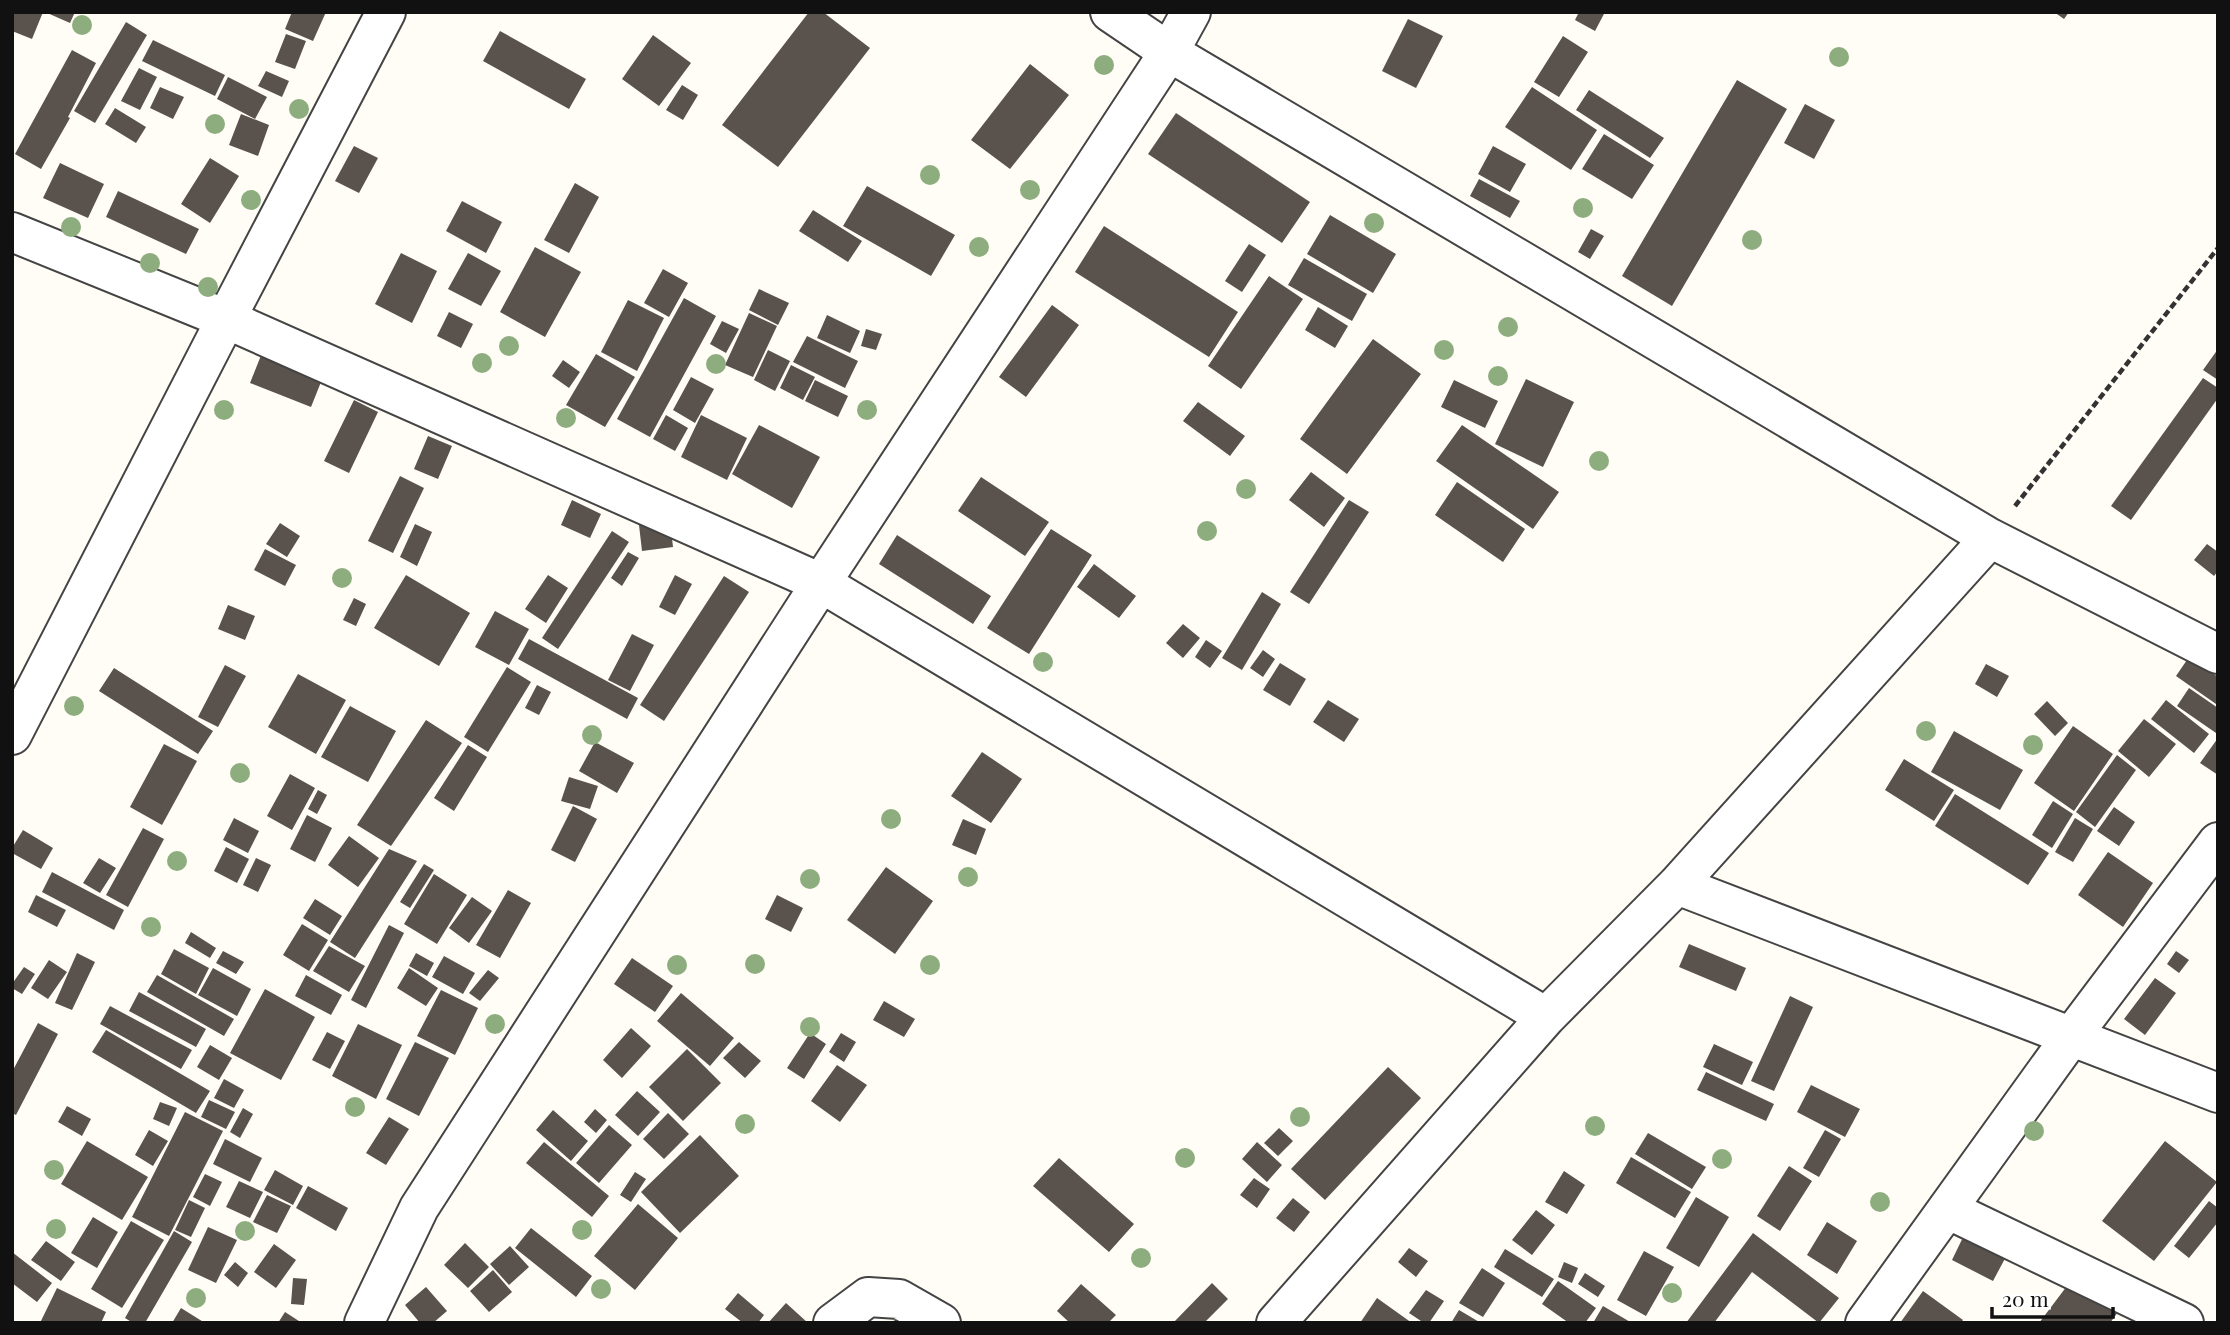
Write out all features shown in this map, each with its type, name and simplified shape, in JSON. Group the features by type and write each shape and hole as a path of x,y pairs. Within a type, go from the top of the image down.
{"street":[{"path":"12,735 386,12"},
{"path":"1110,12 1169,52 1990,538 2218,654"},
{"path":"365,1323 419,1208 821,583 1169,52 1191,12"},
{"path":"12,232 226,319 821,583 1546,1017"},
{"path":"1276,1323 1546,1017 1677,885 1990,538"},
{"path":"1865,1323 2071,1037 2218,842"},
{"path":"1677,885 2218,1093"},
{"path":"1947,1209 2184,1323"},
{"path":"833,1323 868,1297 899,1299 941,1323"}],"path":[{"path":"1990,538 2218,248"}],"building":[{"path":"12,12 43,12 32,39 12,31"},
{"path":"45,12 75,12 70,23"},
{"path":"292,12 326,12 313,41 285,29"},
{"path":"809,12 823,12 870,48 778,167 722,125"},
{"path":"1579,12 1605,12 1595,31 1575,20"},
{"path":"2054,12 2069,12 2064,19"},
{"path":"1408,19 1443,36 1416,88 1382,71"},
{"path":"126,22 147,35 95,123 74,111"},
{"path":"500,31 586,79 569,109 483,61"},
{"path":"286,34 306,41 295,69 275,62"},
{"path":"653,35 691,63 659,106 622,79"},
{"path":"1563,36 1588,52 1559,97 1534,82"},
{"path":"153,40 225,75 215,96 142,61"},
{"path":"72,50 96,63 68,117 70,118 41,169 15,154"},
{"path":"1030,64 1069,95 1010,169 971,140"},
{"path":"139,68 157,77 140,110 121,101"},
{"path":"266,71 289,81 282,97 258,86"},
{"path":"228,77 267,97 255,119 217,99"},
{"path":"1737,80 1787,109 1672,306 1622,276"},
{"path":"682,85 698,95 683,120 666,110"},
{"path":"160,87 184,97 173,119 150,108"},
{"path":"1532,87 1597,130 1571,170 1505,127"},
{"path":"1589,90 1664,138 1650,158 1576,110"},
{"path":"1805,104 1835,120 1814,159 1784,143"},
{"path":"115,108 146,127 136,143 105,124"},
{"path":"1176,113 1310,202 1282,243 1148,154"},
{"path":"241,114 269,125 258,156 229,145"},
{"path":"1604,134 1654,165 1632,199 1582,169"},
{"path":"354,146 378,158 359,193 335,181"},
{"path":"1493,146 1526,164 1510,192 1478,174"},
{"path":"210,158 239,176 210,223 181,204"},
{"path":"60,163 104,184 88,218 43,198"},
{"path":"1479,179 1520,201 1510,218 1470,196"},
{"path":"575,183 599,197 569,253 544,240"},
{"path":"867,186 955,235 931,276 843,226"},
{"path":"118,191 199,229 186,254 106,217"},
{"path":"462,201 502,222 486,253 446,231"},
{"path":"813,210 862,241 848,262 799,231"},
{"path":"1330,215 1396,254 1373,293 1307,254"},
{"path":"1104,226 1238,312 1209,357 1075,272"},
{"path":"1591,229 1604,236 1590,259 1578,252"},
{"path":"1249,244 1266,255 1242,292 1225,281"},
{"path":"535,247 581,272 545,337 500,312"},
{"path":"401,253 437,271 412,323 375,304"},
{"path":"468,253 501,271 481,306 448,289"},
{"path":"1304,258 1367,294 1352,321 1288,285"},
{"path":"663,269 688,283 669,317 644,303"},
{"path":"1269,276 1303,299 1241,389 1208,366"},
{"path":"759,289 789,303 778,325 749,310"},
{"path":"684,298 716,316 650,437 617,419"},
{"path":"628,300 664,318 637,371 601,352"},
{"path":"1052,305 1079,325 1026,397 999,377"},
{"path":"1318,307 1348,326 1335,348 1305,330"},
{"path":"449,312 473,324 461,348 437,336"},
{"path":"749,313 777,326 753,377 725,365"},
{"path":"827,315 860,331 850,353 817,338"},
{"path":"722,321 739,329 726,353 710,344"},
{"path":"866,329 882,334 876,350 861,346"},
{"path":"807,336 858,361 845,388 793,362"},
{"path":"1373,339 1421,374 1347,474 1300,439"},
{"path":"264,348 325,372 311,407 250,383"},
{"path":"2218,349 2218,380 2203,370"},
{"path":"768,350 790,361 775,391 754,380"},
{"path":"596,354 635,377 605,427 566,405"},
{"path":"563,360 580,372 569,388 552,376"},
{"path":"791,365 815,377 803,400 780,388"},
{"path":"691,377 714,389 695,423 673,410"},
{"path":"2203,378 2218,388 2218,398 2131,520 2111,506"},
{"path":"1526,379 1574,402 1543,467 1495,444"},
{"path":"815,380 848,396 838,417 805,401"},
{"path":"1454,380 1498,401 1485,428 1441,407"},
{"path":"354,400 378,412 349,473 324,461"},
{"path":"1198,402 1245,436 1230,456 1183,421"},
{"path":"666,415 688,428 675,451 653,439"},
{"path":"701,415 747,438 727,480 681,457"},
{"path":"759,425 820,457 792,508 732,474"},
{"path":"1462,425 1559,492 1533,529 1436,461"},
{"path":"428,436 452,446 438,479 414,469"},
{"path":"1311,472 1345,498 1324,527 1289,500"},
{"path":"400,476 424,488 393,553 368,541"},
{"path":"981,477 1049,522 1025,556 958,511"},
{"path":"1457,482 1525,529 1503,562 1435,515"},
{"path":"572,500 601,514 590,538 561,525"},
{"path":"1349,500 1369,512 1309,604 1290,592"},
{"path":"670,521 673,547 642,551 639,525"},
{"path":"280,523 300,536 287,557 266,544"},
{"path":"415,524 432,532 417,566 400,557"},
{"path":"1051,529 1092,555 1029,654 987,628"},
{"path":"612,531 629,542 558,649 542,638"},
{"path":"897,535 991,596 973,624 879,564"},
{"path":"2207,544 2218,552 2218,571 2214,576 2194,560"},
{"path":"265,549 296,565 285,586 254,570"},
{"path":"628,552 639,558 622,586 611,578"},
{"path":"1094,564 1136,596 1119,618 1077,587"},
{"path":"406,575 470,613 439,666 374,628"},
{"path":"548,575 568,588 546,623 525,609"},
{"path":"675,575 692,584 675,615 659,607"},
{"path":"724,576 749,592 664,721 640,705"},
{"path":"1262,592 1281,604 1242,670 1222,658"},
{"path":"354,598 366,604 356,626 343,620"},
{"path":"228,605 255,616 245,640 218,629"},
{"path":"495,611 529,629 509,665 475,647"},
{"path":"1183,624 1200,638 1183,658 1166,643"},
{"path":"632,634 654,645 630,691 608,680"},
{"path":"529,639 638,698 627,719 518,659"},
{"path":"1206,640 1222,651 1210,668 1195,657"},
{"path":"1263,650 1275,659 1263,677 1250,668"},
{"path":"2189,657 2218,677 2216,704 2176,676"},
{"path":"1280,663 1306,679 1290,706 1263,690"},
{"path":"1986,664 2009,676 1997,697 1975,684"},
{"path":"225,665 246,676 218,727 198,717"},
{"path":"507,667 531,682 488,752 464,737"},
{"path":"114,668 213,731 198,754 99,691"},
{"path":"298,674 346,700 316,754 268,727"},
{"path":"537,685 551,692 539,715 525,708"},
{"path":"2189,688 2218,708 2216,733 2177,706"},
{"path":"1328,700 1359,719 1344,742 1313,722"},
{"path":"2166,700 2209,734 2194,753 2151,719"},
{"path":"2047,701 2068,723 2055,736 2034,714"},
{"path":"350,706 396,731 368,782 321,757"},
{"path":"2144,719 2176,744 2149,777 2118,751"},
{"path":"426,720 462,743 391,846 357,825"},
{"path":"2073,726 2113,754 2074,811 2034,783"},
{"path":"1954,731 2023,770 2000,810 1931,772"},
{"path":"2218,738 2218,775 2200,763"},
{"path":"595,742 634,763 617,793 579,771"},
{"path":"164,744 197,761 162,825 130,807"},
{"path":"468,745 487,757 454,811 434,798"},
{"path":"982,752 1022,779 991,823 951,796"},
{"path":"2117,755 2136,770 2095,827 2076,812"},
{"path":"1904,759 1954,790 1934,821 1885,790"},
{"path":"290,774 315,788 292,830 267,816"},
{"path":"569,777 598,786 590,809 561,801"},
{"path":"318,790 327,795 317,814 308,809"},
{"path":"1955,794 2049,853 2028,885 1935,826"},
{"path":"2053,801 2073,814 2052,848 2032,835"},
{"path":"573,806 597,819 575,862 551,850"},
{"path":"2114,807 2135,822 2119,846 2097,831"},
{"path":"307,815 332,828 315,862 290,849"},
{"path":"234,818 259,831 248,853 223,840"},
{"path":"2075,818 2093,829 2073,862 2055,852"},
{"path":"963,819 986,829 976,855 952,845"},
{"path":"143,828 164,839 128,907 106,895"},
{"path":"23,830 53,848 41,869 12,853 12,848"},
{"path":"349,836 379,858 358,887 328,865"},
{"path":"226,847 249,859 237,883 214,871"},
{"path":"389,849 417,861 355,958 330,942"},
{"path":"2108,852 2153,883 2123,927 2078,895"},
{"path":"99,858 116,868 100,893 83,883"},
{"path":"256,858 271,865 258,892 243,885"},
{"path":"424,864 434,870 410,908 400,902"},
{"path":"886,867 933,901 895,954 847,920"},
{"path":"52,872 124,910 114,930 42,892"},
{"path":"434,874 467,895 437,944 404,924"},
{"path":"508,890 531,903 500,958 476,945"},
{"path":"36,895 66,910 57,927 28,912"},
{"path":"777,895 803,908 791,932 765,919"},
{"path":"472,897 492,911 469,943 449,928"},
{"path":"315,899 342,916 330,935 303,918"},
{"path":"302,924 328,940 309,971 283,955"},
{"path":"389,925 404,933 366,1008 351,1000"},
{"path":"191,932 216,948 210,958 185,943"},
{"path":"1689,944 1746,968 1736,991 1679,967"},
{"path":"329,946 365,966 349,992 313,971"},
{"path":"174,949 209,968 196,994 161,974"},
{"path":"223,951 244,962 236,974 216,963"},
{"path":"2176,951 2189,960 2179,973 2167,964"},
{"path":"77,953 95,962 72,1010 55,1003"},
{"path":"416,953 434,963 427,976 409,966"},
{"path":"444,956 475,973 463,994 432,977"},
{"path":"632,958 673,986 655,1012 614,984"},
{"path":"49,960 67,972 48,999 31,988"},
{"path":"24,967 35,974 22,994 12,988 12,984"},
{"path":"213,968 251,989 237,1016 198,995"},
{"path":"409,968 438,988 426,1006 397,988"},
{"path":"488,970 499,978 480,1001 469,993"},
{"path":"157,975 234,1019 224,1036 147,992"},
{"path":"306,975 342,995 331,1015 295,996"},
{"path":"2155,978 2176,993 2145,1035 2124,1019"},
{"path":"265,989 315,1017 281,1080 230,1053"},
{"path":"441,990 478,1008 455,1055 417,1036"},
{"path":"139,992 206,1029 196,1047 129,1011"},
{"path":"681,993 734,1038 710,1066 657,1021"},
{"path":"1790,996 1813,1007 1774,1091 1751,1081"},
{"path":"884,1001 915,1019 904,1037 873,1020"},
{"path":"110,1006 192,1050 181,1069 100,1024"},
{"path":"38,1023 58,1034 16,1115 12,1113 12,1072"},
{"path":"358,1024 402,1045 376,1099 332,1076"},
{"path":"631,1028 651,1046 622,1078 603,1060"},
{"path":"106,1030 210,1091 196,1113 92,1052"},
{"path":"327,1032 345,1041 330,1069 312,1060"},
{"path":"810,1033 826,1044 804,1079 787,1068"},
{"path":"841,1033 856,1042 844,1062 829,1052"},
{"path":"415,1042 449,1058 419,1116 386,1099"},
{"path":"739,1042 761,1061 745,1078 723,1058"},
{"path":"1714,1044 1753,1062 1742,1085 1703,1067"},
{"path":"210,1045 232,1058 219,1080 197,1067"},
{"path":"687,1049 721,1083 683,1121 649,1087"},
{"path":"837,1065 867,1085 840,1122 811,1101"},
{"path":"1388,1067 1421,1098 1325,1200 1291,1169"},
{"path":"1706,1072 1774,1104 1766,1121 1697,1090"},
{"path":"224,1079 244,1090 234,1108 214,1098"},
{"path":"1811,1085 1860,1109 1845,1137 1797,1112"},
{"path":"637,1091 660,1112 638,1136 615,1115"},
{"path":"209,1100 235,1112 226,1129 201,1117"},
{"path":"160,1102 177,1108 169,1126 153,1119"},
{"path":"67,1106 91,1119 82,1136 58,1122"},
{"path":"243,1108 253,1114 240,1138 230,1132"},
{"path":"595,1109 607,1120 596,1133 584,1122"},
{"path":"553,1110 588,1141 571,1161 536,1130"},
{"path":"185,1112 223,1131 169,1236 132,1217"},
{"path":"668,1113 689,1134 664,1159 643,1139"},
{"path":"389,1117 409,1129 386,1165 366,1153"},
{"path":"609,1125 632,1145 599,1183 576,1163"},
{"path":"1279,1128 1293,1141 1278,1156 1264,1143"},
{"path":"149,1130 168,1141 153,1166 135,1155"},
{"path":"1825,1130 1841,1139 1819,1177 1803,1168"},
{"path":"1648,1133 1706,1167 1692,1189 1635,1154"},
{"path":"700,1135 739,1176 680,1233 641,1192"},
{"path":"225,1139 262,1158 250,1182 213,1164"},
{"path":"87,1141 148,1177 122,1220 61,1184"},
{"path":"2165,1141 2217,1182 2154,1261 2102,1221"},
{"path":"544,1142 609,1196 592,1217 526,1163"},
{"path":"1257,1142 1282,1165 1267,1182 1242,1159"},
{"path":"1631,1157 1691,1192 1675,1218 1616,1183"},
{"path":"1059,1158 1134,1224 1109,1252 1033,1186"},
{"path":"1789,1166 1812,1181 1780,1231 1757,1216"},
{"path":"275,1170 303,1186 293,1205 264,1190"},
{"path":"1564,1171 1585,1185 1567,1214 1545,1202"},
{"path":"635,1172 646,1179 631,1202 620,1195"},
{"path":"205,1174 222,1182 210,1206 193,1197"},
{"path":"1254,1178 1270,1189 1257,1208 1240,1195"},
{"path":"239,1181 263,1192 250,1218 226,1207"},
{"path":"308,1186 348,1208 336,1231 296,1208"},
{"path":"267,1195 291,1206 277,1233 253,1222"},
{"path":"1696,1197 1729,1217 1699,1267 1666,1248"},
{"path":"1293,1198 1310,1212 1294,1232 1276,1218"},
{"path":"189,1200 205,1208 191,1237 175,1230"},
{"path":"2209,1201 2218,1208 2218,1222 2189,1258 2174,1246"},
{"path":"638,1204 678,1238 635,1290 594,1256"},
{"path":"1536,1210 1555,1225 1532,1255 1512,1240"},
{"path":"93,1217 118,1232 97,1268 71,1253"},
{"path":"131,1221 164,1240 122,1308 91,1289"},
{"path":"1827,1222 1857,1241 1837,1274 1807,1255"},
{"path":"208,1227 237,1240 216,1283 188,1270"},
{"path":"531,1228 592,1276 576,1297 515,1248"},
{"path":"1967,1229 2009,1251 1993,1281 1952,1260"},
{"path":"174,1231 192,1242 145,1323 133,1323 125,1318"},
{"path":"1753,1233 1839,1298 1819,1323 1752,1272 1714,1323 1686,1323"},
{"path":"46,1241 75,1262 61,1281 31,1260"},
{"path":"465,1243 489,1267 468,1288 444,1265"},
{"path":"274,1244 296,1260 276,1288 254,1272"},
{"path":"510,1246 529,1267 509,1285 490,1264"},
{"path":"1409,1248 1428,1261 1416,1277 1398,1262"},
{"path":"1505,1249 1554,1279 1542,1297 1494,1267"},
{"path":"1644,1251 1674,1267 1646,1316 1617,1300"},
{"path":"12,1252 52,1283 37,1302 12,1283"},
{"path":"235,1262 248,1273 238,1287 224,1275"},
{"path":"1564,1262 1578,1268 1572,1283 1558,1277"},
{"path":"1482,1268 1505,1283 1483,1317 1459,1303"},
{"path":"493,1270 512,1292 489,1312 470,1291"},
{"path":"1585,1273 1605,1286 1598,1297 1578,1284"},
{"path":"293,1278 307,1279 304,1305 291,1304"},
{"path":"2073,1278 2118,1312 2110,1323 2039,1323"},
{"path":"1558,1281 1596,1308 1585,1323 1569,1323 1542,1304"},
{"path":"1212,1283 1228,1299 1204,1323 1173,1323"},
{"path":"1081,1284 1116,1315 1108,1323 1070,1323 1057,1311"},
{"path":"426,1287 447,1311 433,1323 420,1323 405,1305"},
{"path":"57,1288 106,1312 101,1323 40,1323"},
{"path":"1426,1290 1444,1301 1429,1323 1424,1323 1409,1313"},
{"path":"1923,1291 1963,1320 1961,1323 1900,1323"},
{"path":"738,1293 764,1315 758,1323 743,1323 725,1309"},
{"path":"1377,1298 1412,1323 1360,1323"},
{"path":"786,1303 808,1323 768,1323"},
{"path":"1603,1306 1632,1323 1593,1323"},
{"path":"181,1308 205,1323 172,1323"},
{"path":"1459,1310 1481,1323 1451,1323"},
{"path":"285,1312 302,1323 278,1323"}]}
